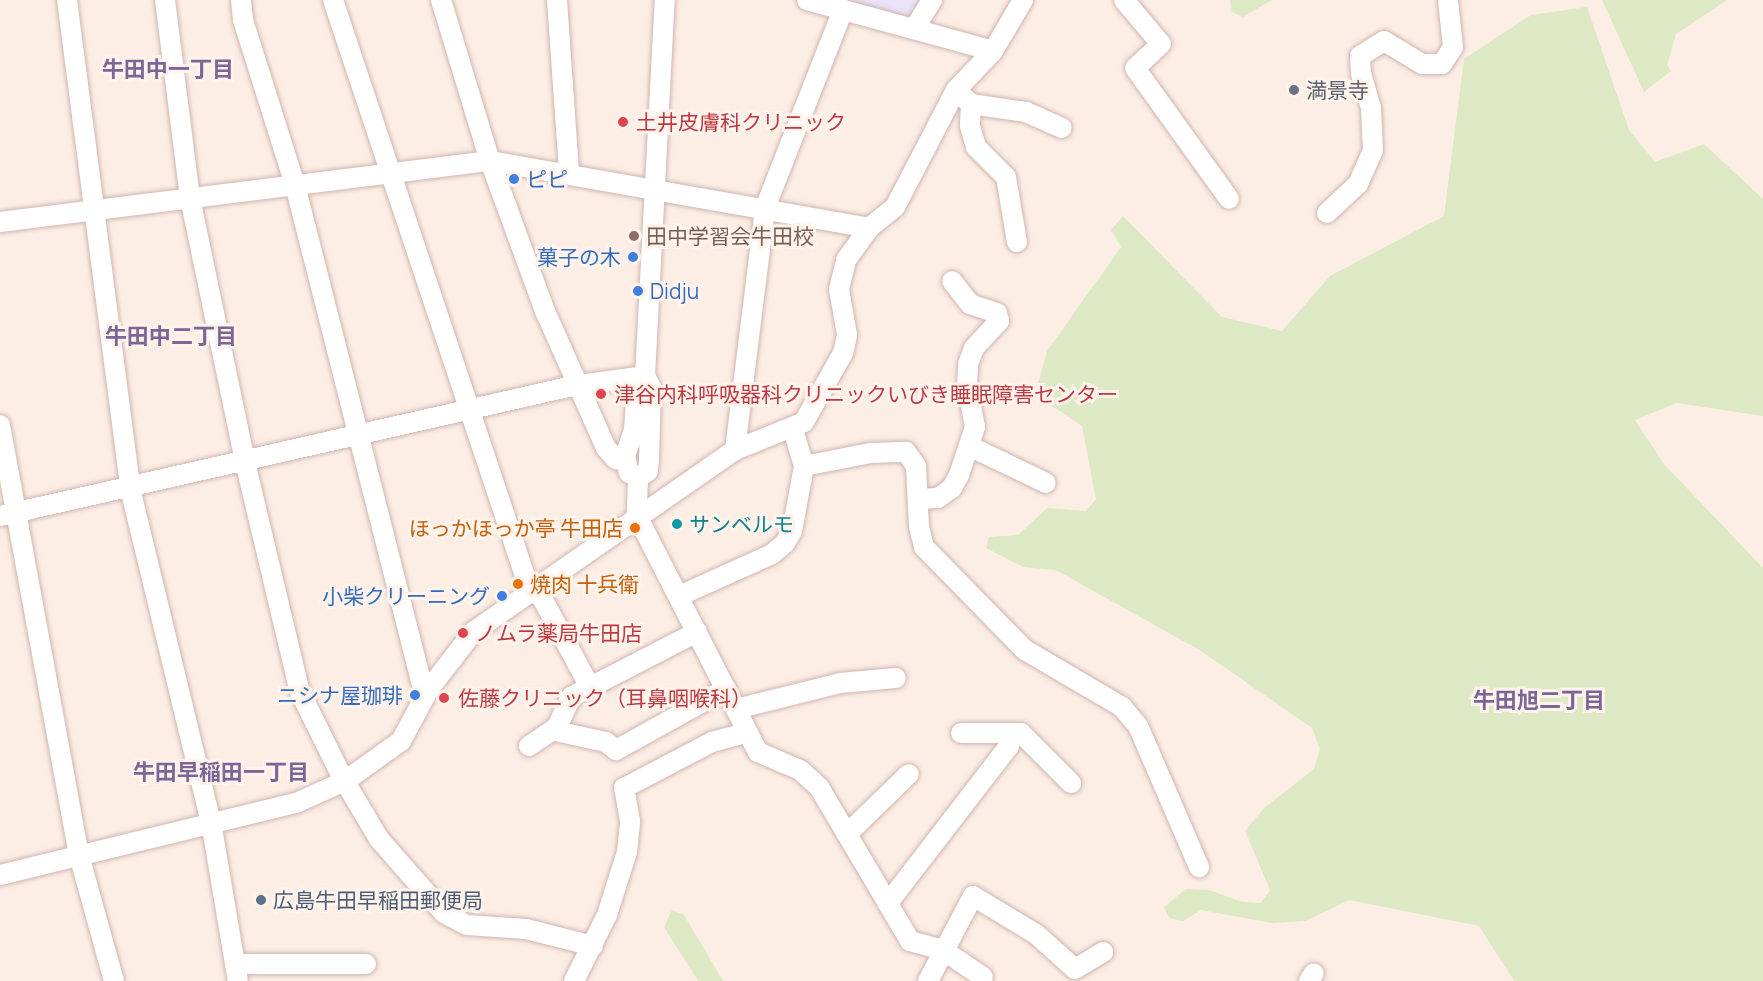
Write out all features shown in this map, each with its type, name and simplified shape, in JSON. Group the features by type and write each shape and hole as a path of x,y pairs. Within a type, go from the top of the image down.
{"street":[{"path":"67,0 130,488 211,822 236,973 366,964"},
{"path":"165,0 190,198 245,462 300,692 345,781 379,839 444,913 467,926 526,929 592,946"},
{"path":"241,0 243,20 295,185 421,681 429,689"},
{"path":"333,0 528,588 542,598 590,687"},
{"path":"441,0 490,161 544,311 606,448 616,459 625,461"},
{"path":"557,0 569,173"},
{"path":"638,478 648,471 649,460 651,387 645,376 665,0"},
{"path":"807,0 993,51"},
{"path":"914,29 932,0"},
{"path":"0,875 296,803 345,781 401,741 429,689 473,632 535,593 637,516 735,450 793,430 804,422 843,353 847,335 839,289 846,260 869,228 895,207 956,90 993,51 1023,0"},
{"path":"1124,0 1161,44 1136,68 1229,199"},
{"path":"1327,213 1359,184 1372,151 1371,108 1361,74 1360,56 1384,41 1422,64 1442,64 1453,47 1448,0"},
{"path":"735,450 765,208 843,10"},
{"path":"956,90 971,104 1026,112 1062,128"},
{"path":"971,104 970,126 976,147 1006,177 1017,242"},
{"path":"0,222 490,161 569,173 869,228"},
{"path":"918,499 938,498 952,488 975,427 967,386 968,363 974,348 999,321 997,313 970,304 952,280"},
{"path":"7,515 577,385 645,376"},
{"path":"638,478 628,473 625,461 634,430 637,386 645,376"},
{"path":"0,425 7,515 79,855 114,981"},
{"path":"679,596 772,554 785,543 792,531 804,466 793,430"},
{"path":"969,446 1046,483"},
{"path":"804,466 870,453 906,452 916,466 924,547 1025,650 1122,707 1138,726 1199,867"},
{"path":"638,478 637,516 726,689 746,733 758,752 800,770 819,787 910,941 943,950 983,977"},
{"path":"529,746 557,727 571,697 697,632"},
{"path":"736,709 840,683 896,678"},
{"path":"557,727 560,732 606,742 616,750 726,689"},
{"path":"961,732 1021,733 1071,783"},
{"path":"574,981 607,915 627,852 630,821 624,788 712,742 746,733"},
{"path":"888,903 1009,746 1012,733"},
{"path":"847,834 909,774"},
{"path":"928,981 973,896 1036,934 1075,969 1103,952"}],"shaded area":[{"path":"842,0 924,0 912,19"}],"green space":[{"path":"1230,0 1272,0 1243,17 1232,12"},
{"path":"1602,0 1727,0 1676,34 1667,65 1671,71 1644,92"},
{"path":"1587,7 1629,130 1655,162 1704,144 1763,199 1763,416 1677,403 1635,420 1664,464 1763,568 1763,981 1514,981 1479,926 1350,900 1305,921 1272,923 1201,910 1183,921 1169,918 1164,907 1186,889 1209,890 1242,902 1261,903 1270,890 1245,831 1264,808 1314,769 1320,749 1312,728 1201,651 1056,570 1023,567 986,548 989,537 1018,535 1047,508 1086,511 1096,499 1082,426 1035,395 1047,351 1121,247 1111,230 1123,216 1222,317 1282,331 1330,276 1444,216 1464,59 1531,15"},
{"path":"672,910 684,915 723,981 698,981 664,927"}],"place":[{"name":"満景寺","path":"1294,90"},
{"name":"土井皮膚科クリニック","path":"623,122"},
{"name":"ピピ","path":"514,179"},
{"name":"田中学習会牛田校","path":"634,236"},
{"name":"菓子の木","path":"633,257"},
{"name":"Didju","path":"638,291"},
{"name":"津谷内科呼吸器科クリニックいびき睡眠障害センター","path":"601,394"},
{"name":"サンベルモ","path":"677,524"},
{"name":"ほっかほっか亭 牛田店","path":"635,528"},
{"name":"焼肉 十兵衛","path":"518,584"},
{"name":"小柴クリーニング","path":"502,596"},
{"name":"ノムラ薬局牛田店","path":"463,633"},
{"name":"ニシナ屋珈琲","path":"415,695"},
{"name":"佐藤クリニック（耳鼻咽喉科）","path":"444,698"},
{"name":"広島牛田早稲田郵便局","path":"261,900"}],"district":[{"name":"牛田中一丁目","path":"168,70"},
{"name":"牛田中二丁目","path":"171,337"},
{"name":"牛田旭二丁目","path":"1539,701"},
{"name":"牛田早稲田一丁目","path":"221,773"}]}
